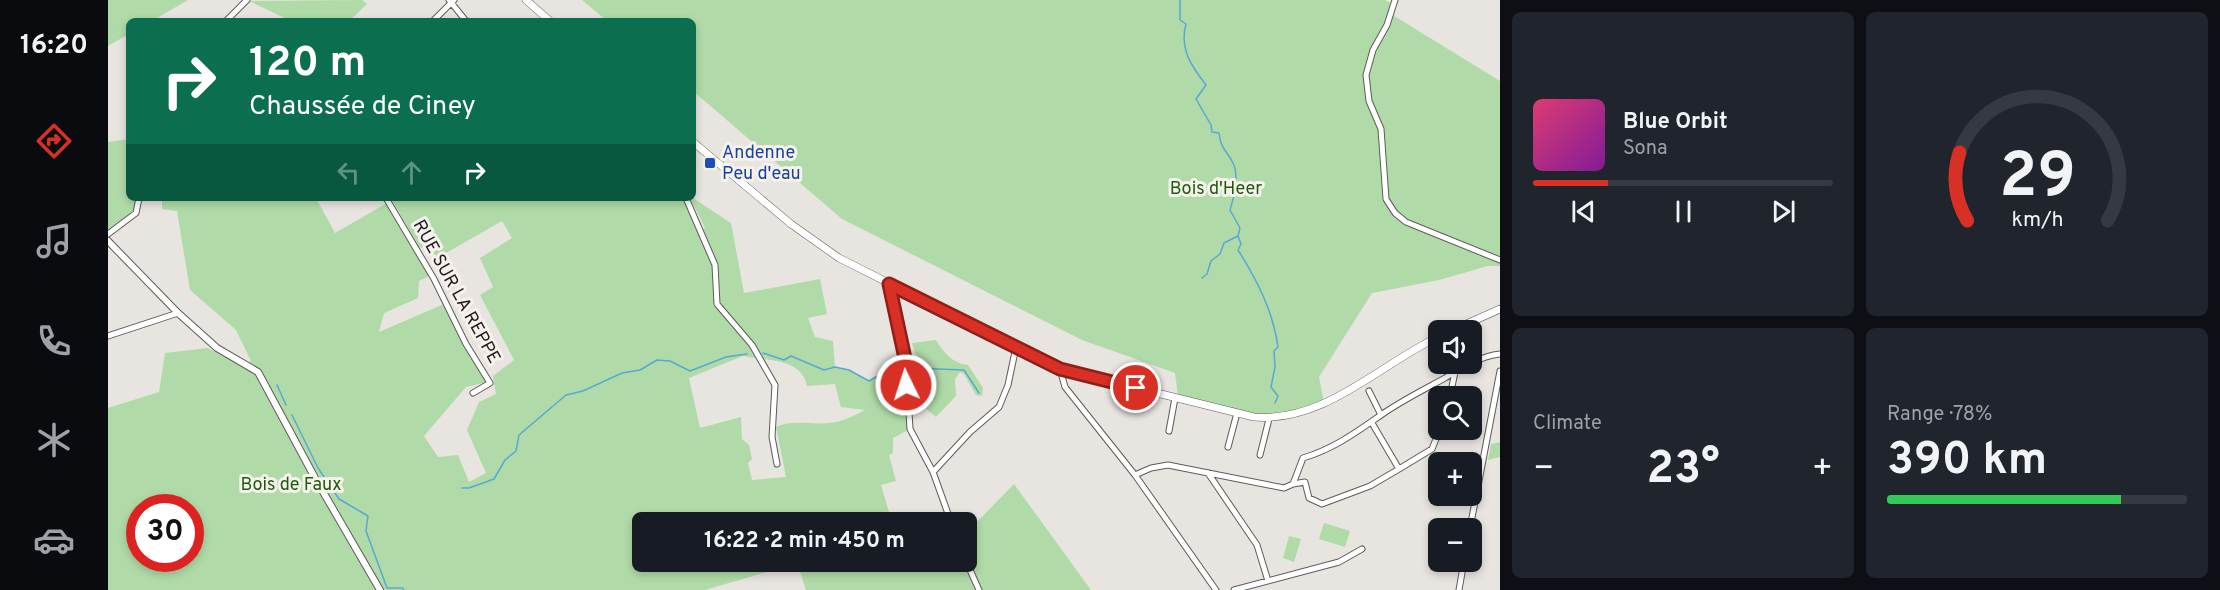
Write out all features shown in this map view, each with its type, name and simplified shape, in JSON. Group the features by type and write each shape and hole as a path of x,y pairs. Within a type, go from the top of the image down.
{"main road":[{"path":"526,0 547,18"},
{"path":"696,144 813,241 838,258 1060,369 1269,419 1306,413 1428,343"},
{"path":"1475,320 1500,309"}],"street":[{"path":"229,18 247,0"},
{"path":"1395,0 1387,25 1373,50 1366,75 1369,101 1381,129 1386,199 1395,213 1406,222 1500,260"},
{"path":"436,18 452,1 464,18"},
{"path":"108,234 135,213 138,201"},
{"name":"RUE SUR LA REPPE","path":"388,201 434,279 490,384 473,393"},
{"path":"687,201 715,265 717,304 752,345 775,385 772,437 777,464"},
{"path":"108,241 178,313 217,348 258,372 315,478 380,590"},
{"path":"889,284 906,363 910,429 933,472 947,512"},
{"path":"108,336 178,313"},
{"path":"933,472 969,432 999,407 1008,385 1016,347"},
{"path":"1482,359 1500,354"},
{"path":"1060,369 1065,387 1135,475 1216,590"},
{"path":"1472,518 1500,371"},
{"path":"1293,484 1303,458 1322,452 1452,374"},
{"path":"1369,391 1381,415"},
{"path":"1169,430 1175,398"},
{"path":"1228,447 1237,413"},
{"path":"1260,455 1269,419"},
{"path":"1372,423 1399,469"},
{"path":"1135,475 1151,468 1168,465 1284,488 1293,484 1305,483 1309,498 1322,504 1370,486 1432,449 1436,440"},
{"path":"1208,473 1257,545 1268,581"},
{"path":"1234,590 1339,562 1362,549"},
{"path":"971,572 979,590"},
{"path":"1458,590 1462,572"}],"green space":[{"path":"108,0 188,0 157,18 126,18 126,36 108,46"},
{"path":"362,0 367,4 352,18 285,18 249,1"},
{"name":"Bois d'Heer","path":"582,0 1385,0 1393,4 1391,14 1500,81 1500,266 1488,266 1439,280 1372,293 1319,377 1324,403 1269,419 1178,396 1175,373 1082,340 842,219 696,94 696,18 603,18"},
{"path":"126,139 126,201 137,201 134,212 108,230 108,142"},
{"name":"Bois de Faux","path":"696,200 731,223 744,293 820,279 827,314 808,318 815,337 833,341 835,367 849,370 869,381 881,374 884,384 901,378 910,429 893,438 893,453 889,455 896,481 881,485 889,512 632,512 632,572 766,572 705,590 108,590 108,408 159,392 165,353 208,348 240,365 251,361 236,330 190,290 177,211 162,209 162,201 318,201 335,233 387,203 429,276 419,281 418,298 384,313 379,332 444,304 487,382 466,387 424,436 438,457 458,455 469,482 486,473 467,430 479,402 496,394 493,376 514,360 480,295 493,287 480,258 512,238 502,221 439,257 418,246 393,201 685,201 699,233 705,228 692,201","holes":["743,356 782,362 798,370 807,386 835,384 841,407 865,410 834,422 795,423 776,427 786,477 752,480 748,463 752,459 749,445 742,439 741,417 700,428 689,378"]},
{"path":"936,340 949,357 968,365 983,388 982,396 976,395 964,374 960,372 955,379 956,396 936,417 918,402 926,363 915,353 912,343"},
{"path":"1500,442 1500,457 1488,460 1491,444"},
{"path":"1014,484 1091,590 806,590 800,572 977,572 977,522"},
{"path":"1324,523 1350,531 1345,547 1319,539"},
{"path":"1289,536 1301,539 1294,562 1283,558"}],"waterway":[{"path":"1180,0 1180,20 1186,24 1184,42 1188,57 1206,85 1196,99 1211,125 1212,132 1219,133 1222,146 1235,168 1235,186 1230,210 1240,228 1238,236 1241,244 1238,250 1263,296 1276,334 1278,347 1274,351 1275,367 1271,387 1278,396 1275,403"},
{"path":"1202,278 1207,274 1211,261 1220,254 1224,243 1238,236"},
{"path":"763,353 784,360 791,356 824,370 835,367 849,370 869,381 881,374 902,368"},
{"path":"462,488 469,488 494,479 505,460 516,451 519,435 566,395 583,391 622,373 640,370 657,360 670,361 690,371 726,357 747,354"},
{"path":"911,368 964,370 979,393"},
{"path":"277,385 286,405"},
{"path":"292,415 318,468 339,499 368,516 366,531 387,588 403,588 404,590"}],"place":[{"name":"Andenne Peu d'eau","path":"710,163"}],"route":[{"path":"906,385 906,363 889,284 1060,369 1136,388"}]}
